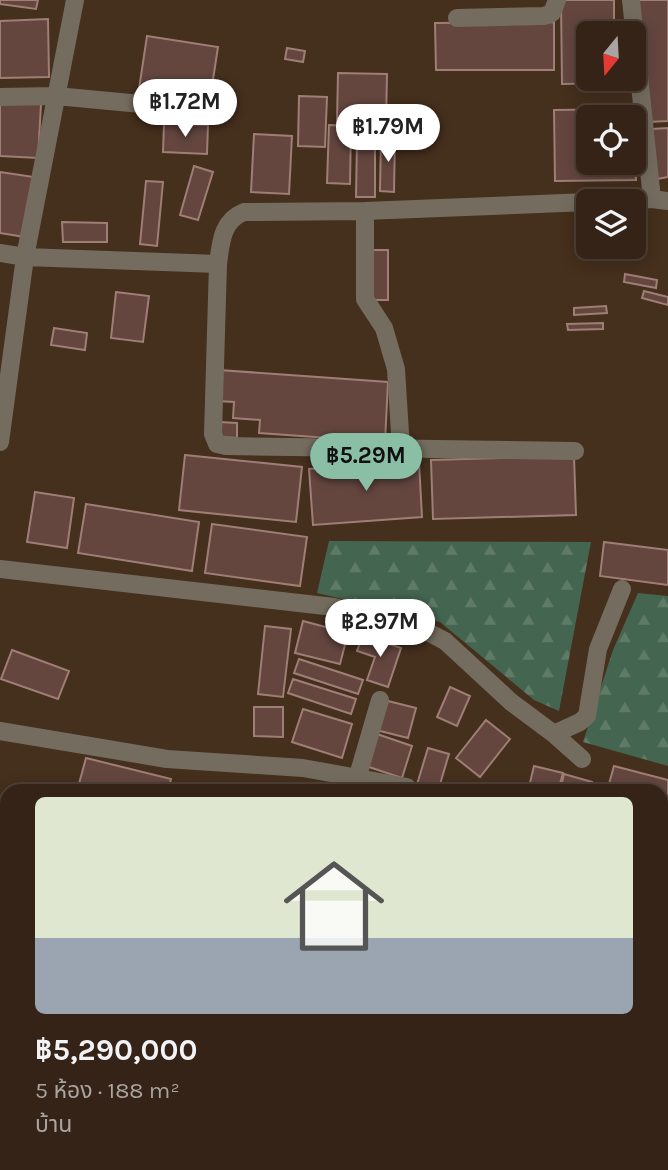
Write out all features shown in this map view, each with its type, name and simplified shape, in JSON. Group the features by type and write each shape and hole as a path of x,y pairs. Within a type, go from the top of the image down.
{"street":[{"path":"0,442 24,257 75,0"},
{"path":"457,18 544,16 552,13 557,0"},
{"path":"631,0 660,200"},
{"path":"0,97 56,96 205,110"},
{"path":"575,451 226,446 217,444 212,434 218,264 227,223 234,216 244,212 365,211 576,202"},
{"path":"365,211 365,299 384,328 396,369 401,449"},
{"path":"0,253 24,257 218,264"},
{"path":"0,569 334,607 424,631 445,641 511,702 582,759"},
{"path":"554,734 587,716 598,649 622,589"},
{"path":"357,779 380,700"},
{"path":"0,731 167,759 303,768 388,784"}],"green space":[{"path":"329,541 591,542 559,711 534,700 440,622 317,593"},
{"path":"638,593 668,596 668,766 583,742 613,650"}],"building":[{"path":"0,0 38,0 36,9 0,4"},
{"path":"561,0 614,0 614,21 576,21 576,84 562,84"},
{"path":"637,0 668,0 668,121 649,122 646,91 646,21 639,21"},
{"path":"48,19 49,77 0,78 0,21"},
{"path":"554,22 554,70 436,70 435,23"},
{"path":"147,36 218,47 210,99 139,89"},
{"path":"287,48 305,51 303,62 285,59"},
{"path":"338,73 387,74 386,123 337,122"},
{"path":"299,96 327,97 325,147 298,146"},
{"path":"0,102 41,104 38,158 0,156"},
{"path":"554,110 576,110 576,175 636,175 636,180 555,181"},
{"path":"164,123 208,125 207,154 163,152"},
{"path":"329,125 351,126 350,184 327,183"},
{"path":"668,128 668,177 657,179 652,129"},
{"path":"254,134 292,136 289,194 251,192"},
{"path":"381,136 395,136 394,192 380,191"},
{"path":"357,140 375,140 375,197 356,197"},
{"path":"194,166 213,172 198,220 180,215"},
{"path":"0,172 34,177 25,237 0,233"},
{"path":"146,181 163,182 157,246 140,244"},
{"path":"62,222 107,223 107,242 63,242"},
{"path":"368,250 388,250 388,300 368,300"},
{"path":"625,274 657,280 656,288 624,282"},
{"path":"644,291 668,297 668,305 642,298"},
{"path":"116,292 149,296 143,342 111,338"},
{"path":"606,306 607,313 574,315 574,308"},
{"path":"603,323 603,329 568,330 567,324"},
{"path":"54,328 87,333 85,350 51,345"},
{"path":"219,370 388,382 385,442 259,433 260,420 233,418 234,402 217,401"},
{"path":"219,422 237,423 237,438 219,437"},
{"path":"185,455 302,467 296,522 179,510"},
{"path":"574,456 576,515 433,519 431,460"},
{"path":"419,462 422,517 313,525 309,469"},
{"path":"35,492 74,498 67,548 27,542"},
{"path":"86,504 199,522 192,571 78,553"},
{"path":"212,524 307,537 300,586 205,573"},
{"path":"604,542 668,550 668,585 600,576"},
{"path":"303,621 348,633 340,664 295,653"},
{"path":"265,626 291,629 283,697 258,694"},
{"path":"363,635 401,648 388,687 367,680 375,657 357,651"},
{"path":"12,650 69,671 58,699 1,679"},
{"path":"299,659 363,680 358,694 294,673"},
{"path":"293,679 356,699 351,714 288,693"},
{"path":"450,687 470,696 457,726 437,717"},
{"path":"384,700 416,708 408,738 376,730"},
{"path":"254,707 283,707 283,737 254,736"},
{"path":"303,709 352,724 342,758 292,742"},
{"path":"486,720 510,739 480,777 456,758"},
{"path":"377,734 412,746 402,778 366,766"},
{"path":"428,748 449,754 440,784 417,784"},
{"path":"86,758 171,779 170,784 79,784"},
{"path":"534,766 563,773 560,784 530,784"},
{"path":"614,766 668,780 668,784 609,784"},
{"path":"564,774 592,782 592,784 562,784"}]}
